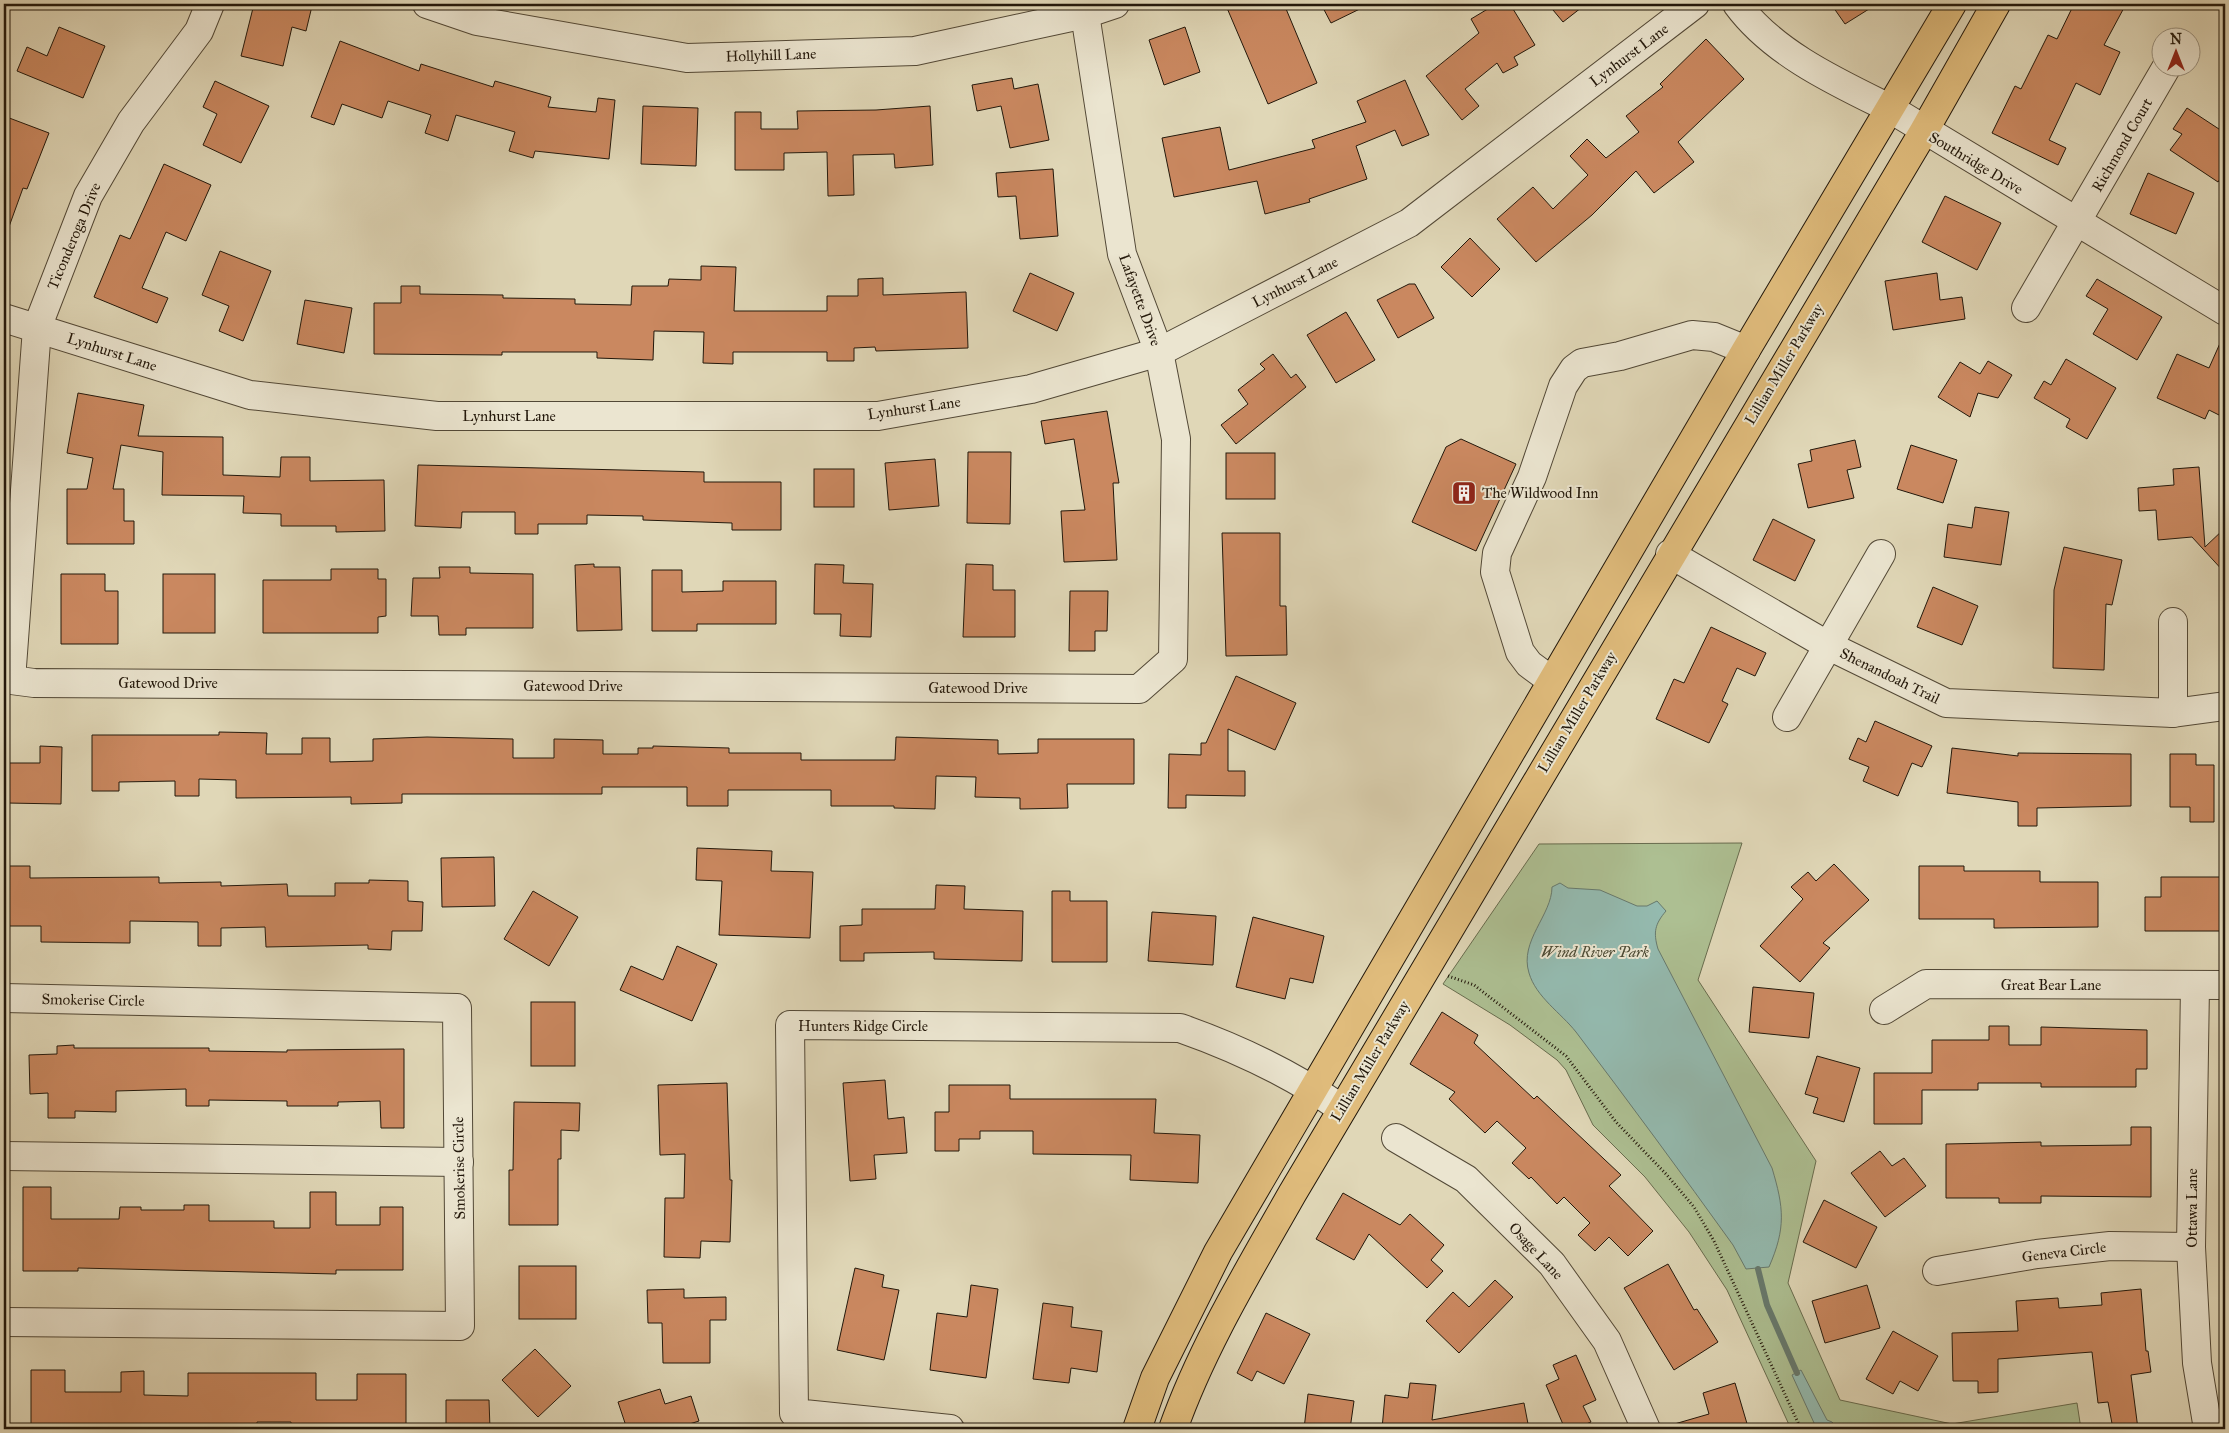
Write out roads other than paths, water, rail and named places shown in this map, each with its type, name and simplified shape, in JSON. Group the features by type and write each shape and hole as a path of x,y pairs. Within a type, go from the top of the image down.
{"main road":[{"path":"1137,1429 1155,1378 1218,1252 1746,350 1952,4"},
{"name":"Lillian Miller Parkway","path":"1173,1429 1186,1392 1252,1264 1670,554 1924,131 1996,4"}],"street":[{"name":"Ticonderoga Drive","path":"24,498 37,328 88,196 130,122 199,30 210,4"},
{"name":"Hollyhill Lane","path":"427,4 477,21 687,58 915,51 1085,14 1115,4"},
{"name":"Lynhurst Lane","path":"4,318 250,395 437,416 878,416 1031,389 1159,352 1409,223 1695,4"},
{"name":"Southridge Drive","path":"1737,4 1773,41 1841,85 1889,108 1924,131 2225,311"},
{"name":"Lafayette Drive","path":"1085,14 1122,254 1159,352 1176,439 1175,527"},
{"name":"Richmond Court","path":"2026,308 2160,78"},
{"path":"1552,681 1529,664 1520,652 1495,572 1495,562 1497,553 1532,477 1563,386 1574,369 1582,363 1620,356 1692,335 1714,337 1746,350"},
{"name":"Gatewood Drive","path":"24,498 12,680 34,683 1139,689 1173,659 1175,527"},
{"name":"Shenandoah Trail","path":"1670,554 1827,646 1946,703 2173,713 2225,706"},
{"path":"1787,717 1881,554"},
{"path":"2173,622 2173,713"},
{"name":"Great Bear Lane","path":"1884,1010 1926,984 2225,985"},
{"name":"Ottawa Lane","path":"2195,985 2192,1247 2197,1363 2208,1429"},
{"name":"Smokerise Circle","path":"4,998 457,1008 460,1326 4,1322"},
{"name":"Hunters Ridge Circle","path":"950,1429 794,1413 790,1025 1180,1028 1229,1046 1313,1089 1342,1109"},
{"name":"Osage Lane","path":"1396,1138 1466,1179 1552,1264 1607,1341 1646,1429"},
{"path":"4,1156 459,1162"},
{"name":"Geneva Circle","path":"1937,1272 2037,1254 2110,1246 2192,1247"}],"water":[{"path":"1560,883 1568,888 1600,890 1637,906 1647,906 1657,901 1666,911 1659,920 1656,929 1658,949 1772,1168 1781,1207 1781,1229 1775,1253 1769,1267 1746,1269 1733,1245 1636,1111 1576,1032 1543,997 1532,982 1527,961 1528,950 1547,908 1552,887"},
{"path":"1801,1370 1827,1420 1832,1422 1838,1429 1814,1429 1815,1425 1792,1375"}],"waterway":[{"path":"1758,1269 1767,1305 1797,1373"}],"place":[{"name":"The Wildwood Inn","path":"1464,493"}],"park label":[{"name":"Wind River Park","path":"1595,952"}]}
